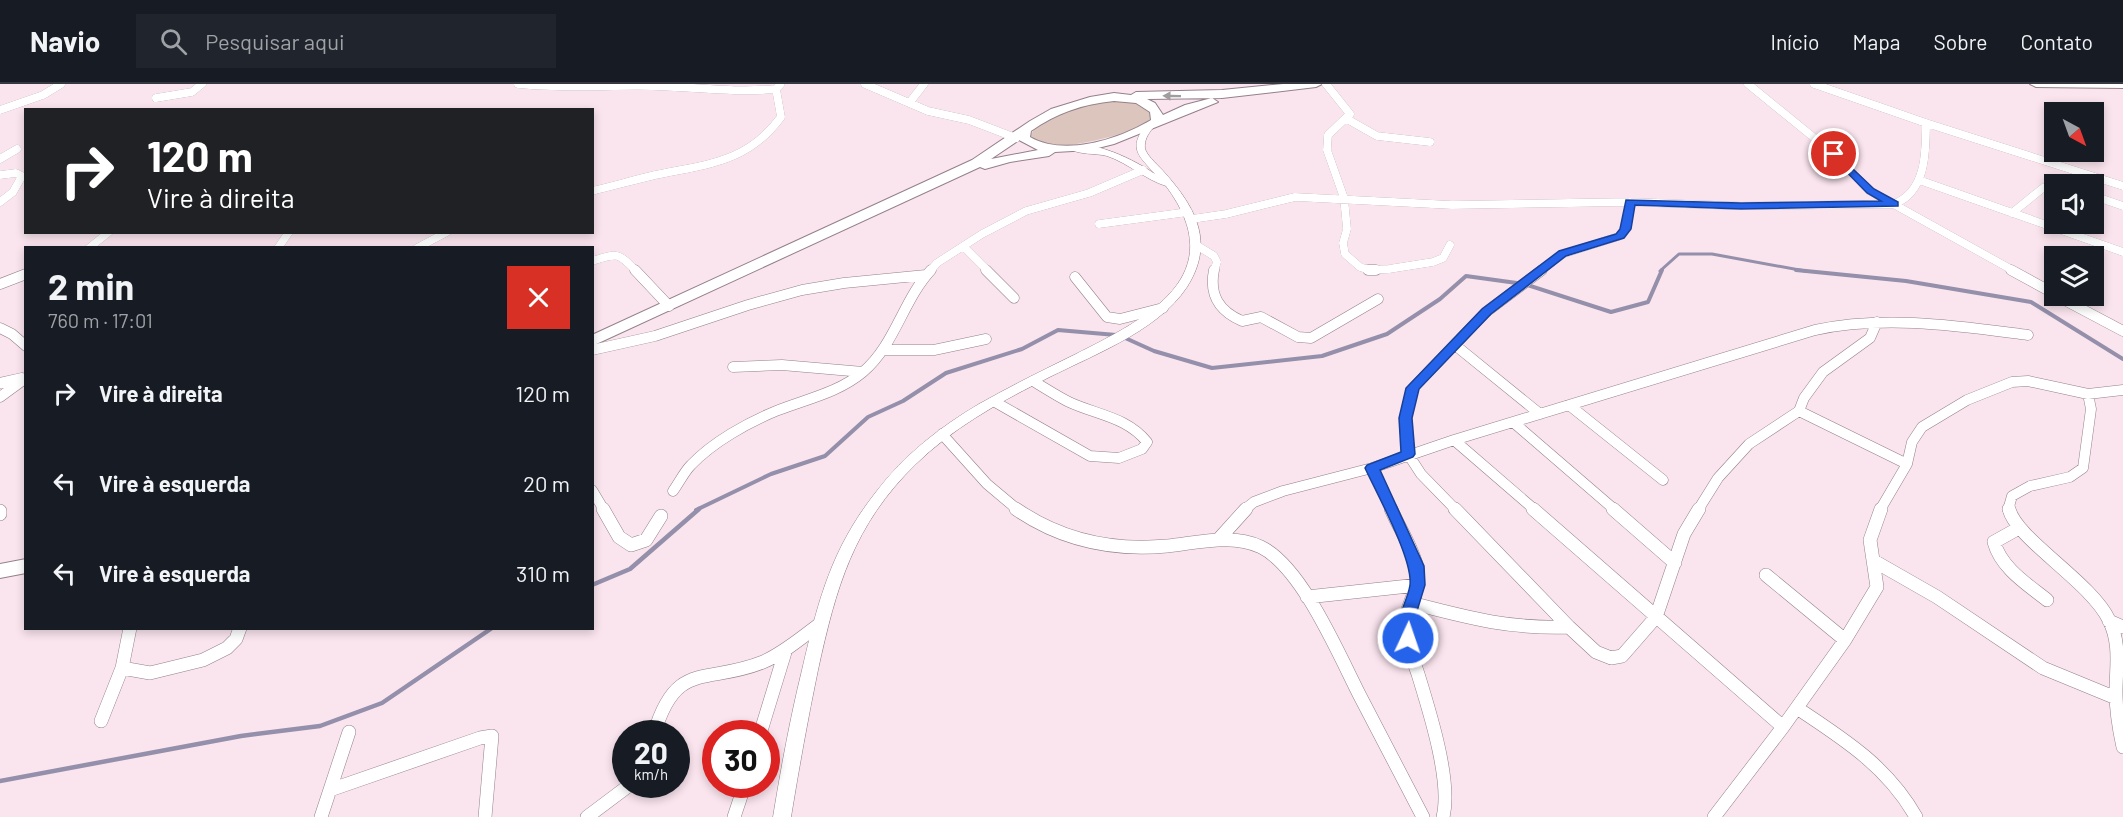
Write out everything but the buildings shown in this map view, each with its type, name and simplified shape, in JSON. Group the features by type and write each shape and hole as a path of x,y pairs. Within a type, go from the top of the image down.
{"main road":[{"path":"594,340 977,163 1041,119 1073,106 1114,97 1203,95 1316,84"},
{"path":"2036,84 2123,85"},
{"path":"897,200 995,162 1101,142 1152,125 1203,104 1293,87"},
{"path":"1114,97 1139,100 1149,104 1156,110 1158,116 1152,125"},
{"path":"1020,134 1028,144 1047,150 1064,149"},
{"path":"0,571 24,566"}],"street":[{"path":"0,110 43,94 61,84"},
{"path":"156,98 192,92 202,84"},
{"path":"518,84 558,89 649,86 729,92 778,87 781,117 773,130 760,142 735,158 594,191"},
{"path":"865,84 928,111 1020,134"},
{"path":"910,102 924,84"},
{"path":"1326,84 1350,114 1328,135 1327,150 1344,198 1347,229 1343,243 1345,254 1360,267 1369,270 1433,262 1443,258 1450,245"},
{"path":"1748,84 1834,154 1870,191 2044,288"},
{"path":"1814,84 2085,174"},
{"path":"1347,119 1377,136 1430,142"},
{"path":"1099,224 1226,214 1280,199 1344,198 1452,205 1630,202 1741,206 1894,204 1904,202 1909,197 1918,180 1926,145 1926,123"},
{"path":"782,817 796,733 832,581 859,526 891,482 918,453 942,434 995,402 1120,335 1163,308 1182,285 1193,264 1196,245 1190,216 1176,192 1142,153 1139,146 1141,137 1152,125"},
{"path":"0,159 16,148"},
{"path":"1064,149 1106,151 1143,170 1176,192"},
{"path":"673,491 692,465 726,437 774,412 835,390 863,372 884,350 898,319 926,275 937,263 982,234 1026,211 1089,193 1143,170"},
{"path":"0,175 16,173 22,176 13,192 0,202"},
{"path":"1918,180 2123,252"},
{"path":"2104,180 2123,186"},
{"path":"2012,213 2044,188"},
{"path":"2104,199 2123,206"},
{"path":"1630,202 1625,229 1620,236 1563,254 1486,312 1413,388 1405,418 1408,454 1421,474 1596,652 1611,658 1622,656 1656,618 1684,534 1718,478 1749,444 1799,411 1804,398 1823,372 1870,338 1877,322"},
{"path":"92,246 106,234"},
{"path":"421,246 443,234"},
{"path":"1196,245 1214,256 1217,262 1210,284 1213,297 1224,309 1242,321 1261,317 1298,337 1311,338 1378,299"},
{"path":"964,247 1014,298"},
{"path":"594,260 614,254 621,255 669,306"},
{"path":"0,284 24,275"},
{"path":"594,350 655,336 748,305 802,290 844,283 926,275"},
{"path":"1075,277 1107,318 1120,318 1163,308"},
{"path":"2076,306 2123,331"},
{"path":"1218,540 1239,515 1254,502 1283,491 1372,468 1408,454 1795,335 1841,325 1877,322 1969,327 2028,335"},
{"path":"0,328 24,344"},
{"path":"884,350 934,350 986,339"},
{"path":"1455,345 1540,414"},
{"path":"733,367 771,363 863,372"},
{"path":"0,383 24,377"},
{"path":"0,396 24,378"},
{"path":"995,402 1090,456 1119,458 1142,449 1147,442 1141,432 1067,401 1033,381"},
{"path":"1714,817 1797,708 1845,640 1877,587 1870,540 1878,514 1907,464 1912,442 1922,427 1967,400 2012,382 2028,381 2088,394 2123,390"},
{"path":"2088,394 2091,409 2083,468 2070,477 2030,486 2012,496 2008,510 2019,528 2091,595 2109,621 2116,639 2116,717 2123,747"},
{"path":"1569,405 1664,480"},
{"path":"1799,411 1907,464"},
{"path":"1513,422 1675,563"},
{"path":"942,434 970,468 1007,503 1040,526 1071,539 1102,544 1151,547 1218,540 1250,543 1273,554 1307,597 1423,817"},
{"path":"1454,440 1783,727"},
{"path":"1372,468 1417,566 1418,585 1406,624 1411,653 1429,710 1440,761 1446,805 1443,817"},
{"path":"594,493 619,537 631,545 646,540 661,516"},
{"path":"2019,528 1998,538 1994,542 1995,550 2009,567 2047,600"},
{"path":"1874,561 1936,597 2043,668 2116,698"},
{"path":"1766,575 1845,640"},
{"path":"1307,597 1418,585"},
{"path":"1411,603 1482,622 1531,628 1569,627"},
{"path":"2109,621 2123,627"},
{"path":"659,720 666,703 680,686 697,676 720,674 762,663 820,624"},
{"path":"101,721 122,668 130,630"},
{"path":"122,668 150,673 203,660 227,648 236,639 239,630"},
{"path":"764,720 786,649"},
{"path":"1797,708 1865,754 1885,772 1907,799 1916,817"},
{"path":"321,817 349,732"},
{"path":"330,790 480,738 492,736 485,817"},
{"path":"587,817 612,798"},
{"path":"734,817 740,798"}],"shaded area":[{"path":"1105,100 1137,103 1150,111 1150,121 1117,135 1073,145 1049,146 1030,138 1034,130 1051,118"}],"waterway":[{"path":"1660,271 1679,254 1712,254 1804,271"},
{"path":"1123,337 1154,351 1212,368 1322,356 1387,334 1440,299 1466,276 1524,284 1611,312 1648,302 1662,270"},
{"path":"1796,270 1804,271"},
{"path":"1804,271 1906,281 2031,302 2123,359"},
{"path":"696,510 771,474 825,456 868,417 903,401 946,373 1022,349 1058,330 1116,335"},
{"path":"594,584 630,569 699,509"},
{"path":"0,781 241,736 320,726 382,703 489,630"}],"route":[{"path":"1408,638 1406,624 1418,585 1417,566 1372,468 1408,454 1405,418 1413,388 1486,312 1563,254 1614,240 1620,236 1625,229 1630,202 1741,206 1894,204 1870,191 1834,154"}]}
